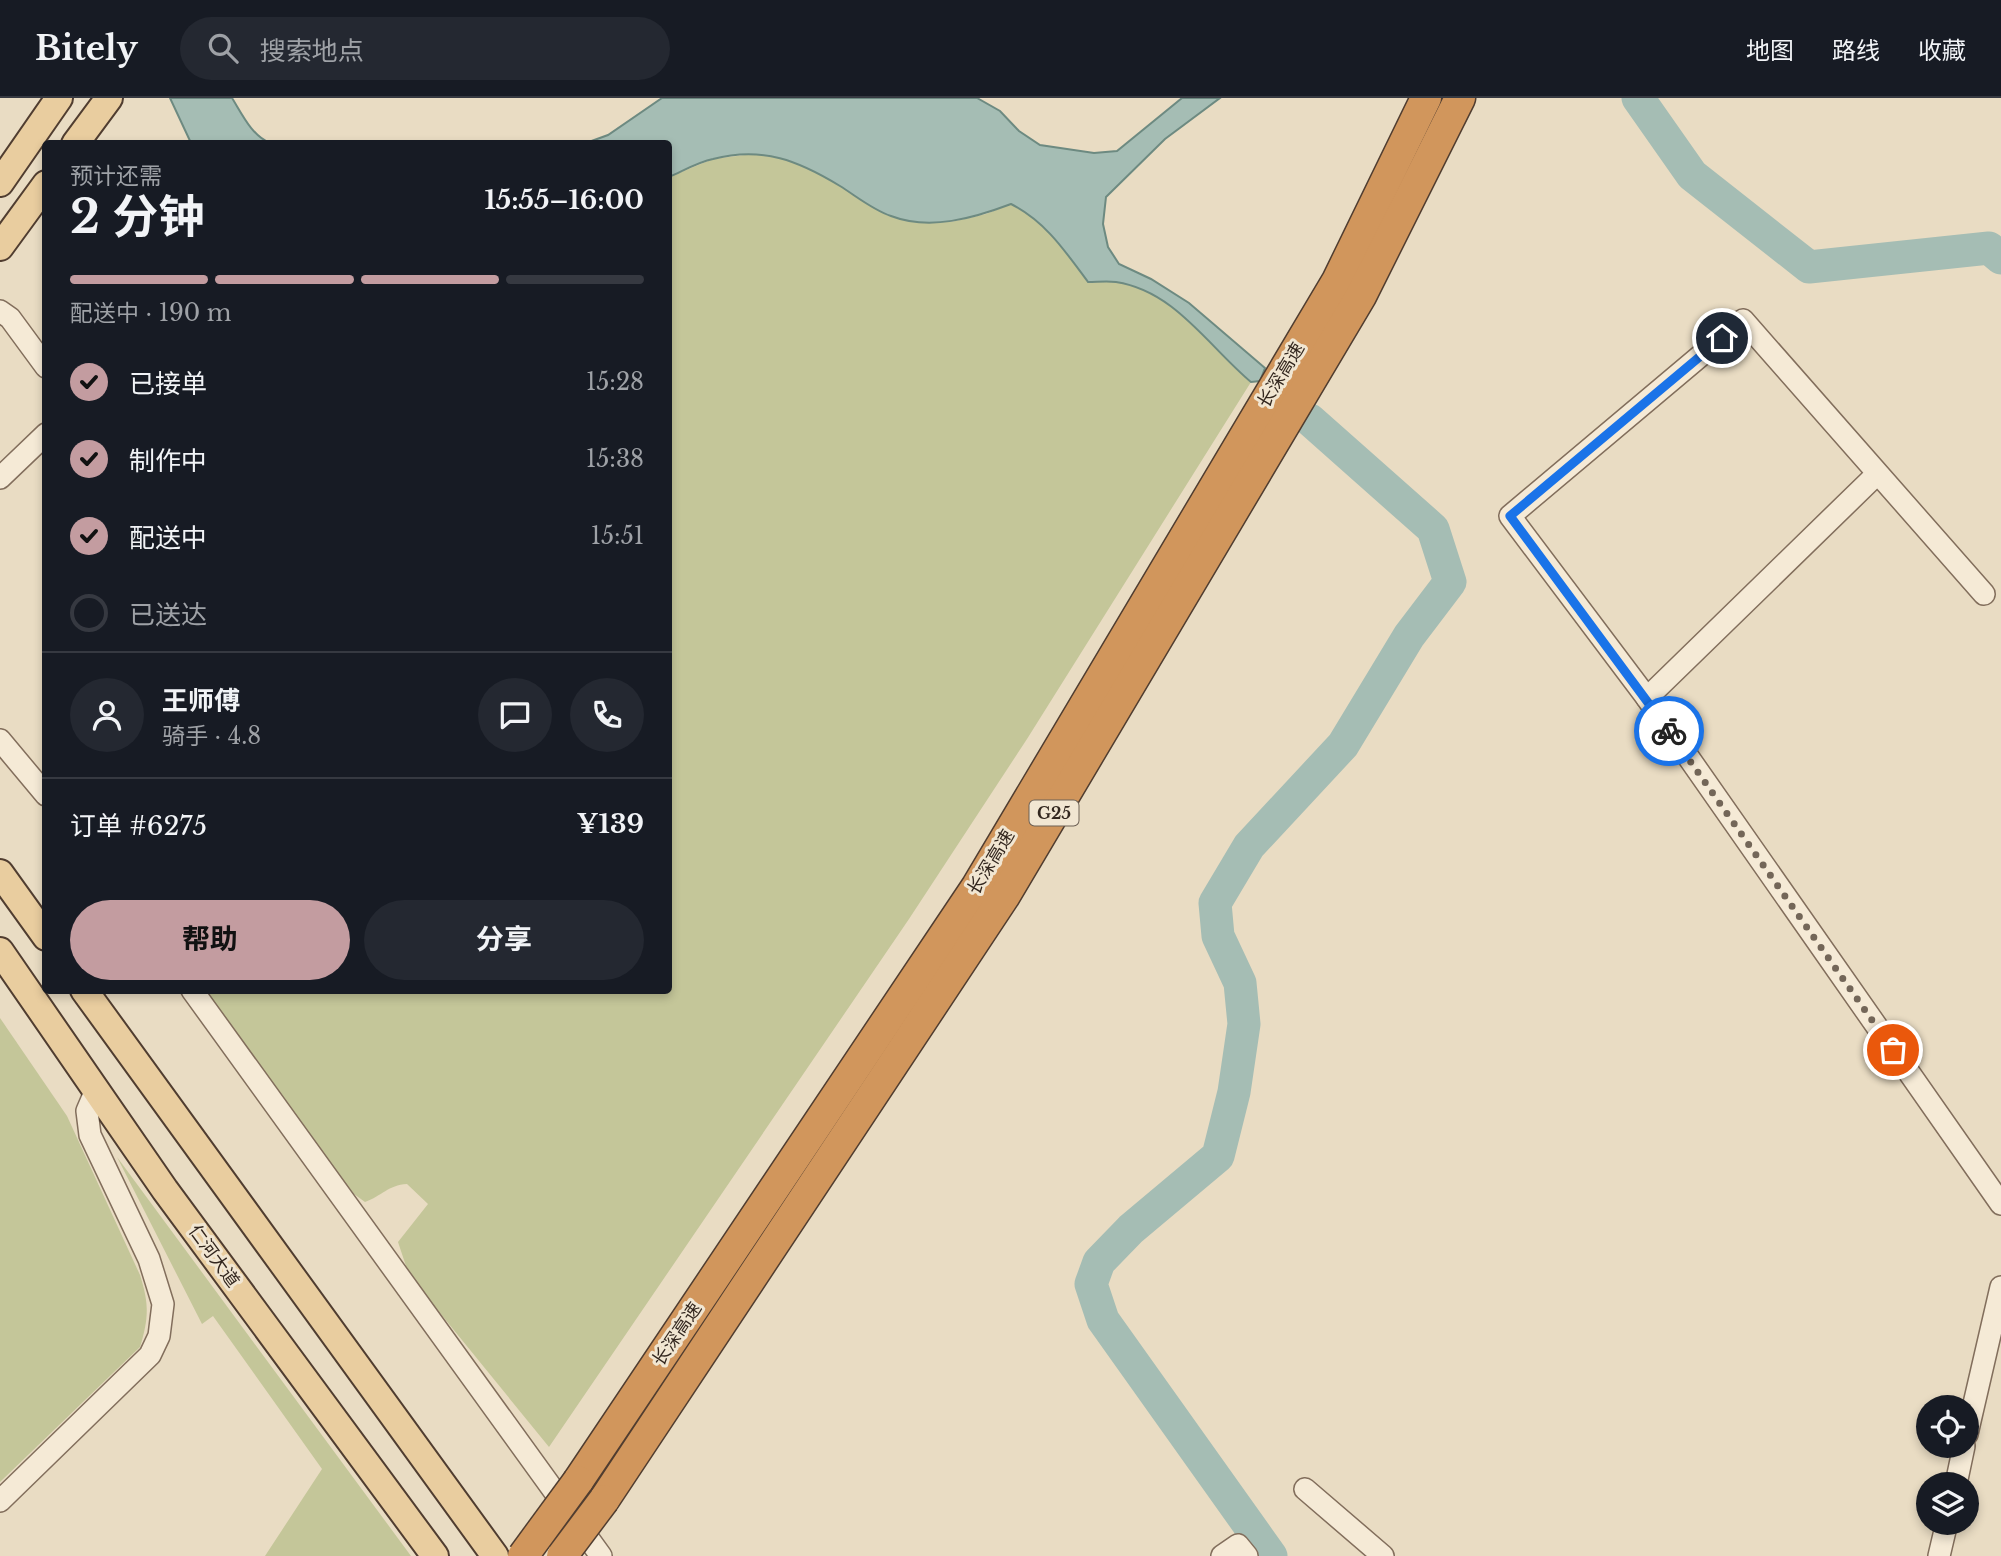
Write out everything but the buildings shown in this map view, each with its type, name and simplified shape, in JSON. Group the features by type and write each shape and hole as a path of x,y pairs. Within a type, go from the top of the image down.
{"highway":[{"name":"长深高速","path":"523,1556 578,1481 977,886 1337,281 1426,98"},
{"name":"长深高速","path":"562,1556 604,1500 1004,897 1361,296 1460,98"}],"main road":[{"path":"0,183 59,98"},
{"path":"78,140 109,98"},
{"path":"0,247 42,189"},
{"path":"0,873 42,931"},
{"name":"仁河大道","path":"0,951 165,1190 435,1556"},
{"path":"87,994 495,1556"}],"street":[{"path":"0,311 10,318 42,362"},
{"path":"1984,594 1743,320 1510,516 1647,698 2001,1204"},
{"path":"0,478 42,438"},
{"path":"1647,698 1877,474"},
{"path":"0,740 42,784"},
{"path":"194,994 601,1556"},
{"path":"0,1501 150,1355 159,1336 163,1304 149,1259 90,1135 87,1111 96,1090"},
{"path":"1976,1395 2001,1287"},
{"path":"1305,1489 1383,1556"},
{"path":"1939,1556 1944,1535"},
{"path":"1222,1556 1238,1545 1247,1556"}],"green space":[{"path":"753,154 792,160 917,222 951,222 986,214 1011,204 1045,228 1088,282 1116,282 1137,287 1156,296 1190,322 1251,382 1027,739 909,919 549,1447 409,1275 398,1242 428,1204 407,1184 395,1186 365,1202 354,1194 197,994 672,994 672,176 713,159"},
{"path":"0,1018 67,1116 140,1275 147,1311 140,1347 0,1482"},
{"path":"117,1157 411,1556 265,1556 322,1469 213,1316 202,1324"}],"shaded area":[{"path":"170,98 232,98 253,130 264,140 190,140"},
{"path":"662,98 977,98 1000,111 1019,131 1040,145 1094,153 1117,151 1182,98 1220,98 1165,139 1106,197 1103,224 1108,247 1119,264 1151,279 1189,303 1265,368 1260,381 1251,382 1190,322 1156,296 1137,287 1116,282 1088,282 1045,228 1011,204 952,221 906,220 878,210 810,169 780,158 731,155 702,162 672,176 672,140 594,140 608,135"}],"waterway":[{"path":"1638,98 1692,175 1809,267 1989,248 2001,258"},
{"path":"1271,1556 1103,1320 1091,1284 1099,1262 1131,1229 1218,1156 1234,1092 1244,1024 1240,983 1218,936 1215,903 1249,846 1343,745 1409,636 1450,582 1433,529 1310,420"}],"way so far":[{"path":"1669,731 1893,1050"}],"route":[{"path":"1669,731 1510,516 1722,338"}]}
